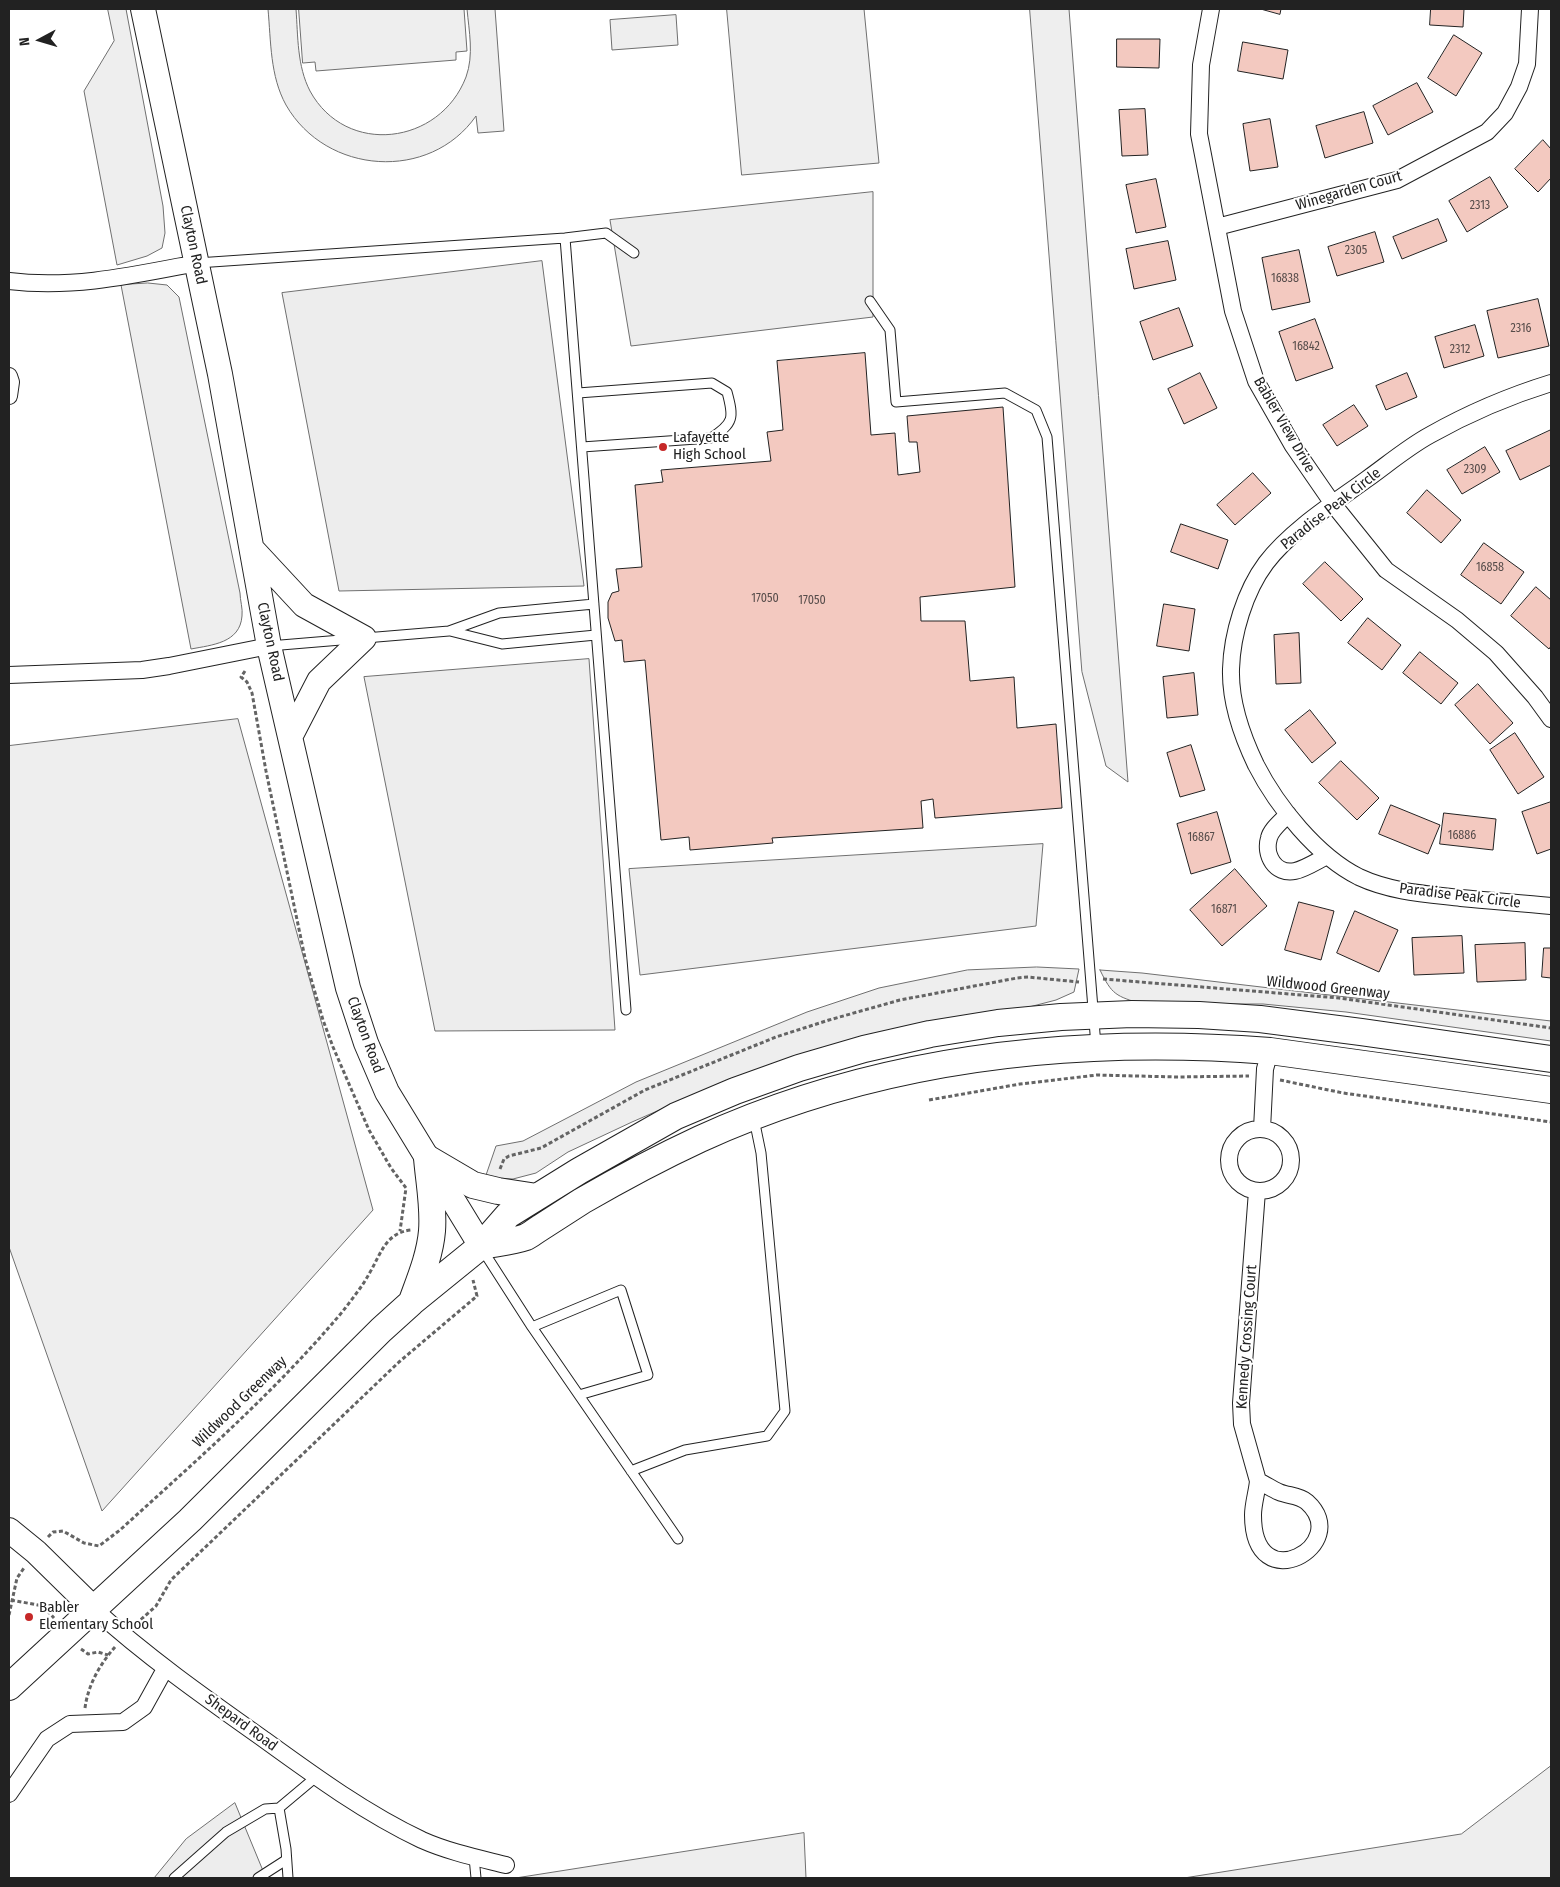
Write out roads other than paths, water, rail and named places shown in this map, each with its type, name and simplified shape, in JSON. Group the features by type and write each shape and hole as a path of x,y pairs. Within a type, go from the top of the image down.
{"main road":[{"name":"Clayton Road","path":"143,9 220,374 269,646 348,988 366,1043 387,1092 481,1246"},
{"path":"251,548 304,605 364,638 319,681 290,737"},
{"path":"9,1687 190,1520 381,1330 412,1302 481,1246 508,1215 579,1170 676,1116 735,1091 799,1068 864,1049 930,1034 998,1023 1094,1014 1198,1015 1318,1026 1551,1059"},
{"path":"1270,1051 1318,1026"},
{"path":"481,1246 526,1237 580,1202 638,1169 700,1139 754,1116 858,1083 990,1056 1096,1046 1157,1045 1270,1051 1551,1090"},
{"path":"427,1158 473,1185 537,1197"},
{"path":"412,1302 427,1259 432,1232 433,1216 427,1158"},
{"name":"Shepard Road","path":"9,1530 36,1552 93,1608"}],"street":[{"name":"Babler View Drive","path":"1211,9 1201,65 1199,134 1233,311 1256,381 1293,446 1333,504 1386,570 1457,620 1496,653 1535,697 1551,719"},
{"name":"Winegarden Court","path":"1217,227 1397,180 1487,132 1505,113 1519,88 1526,64 1530,9"},
{"path":"9,281 37,284 83,283 197,263"},
{"path":"9,376 11,382 9,396"},
{"name":"Paradise Peak Circle","path":"1551,383 1484,407 1428,436 1333,504 1295,534 1267,562 1248,593 1237,632 1231,669 1235,707 1246,744 1265,782 1288,814 1327,856 1359,877 1390,888 1420,894 1551,906"},
{"path":"9,675 142,670 269,646"},
{"path":"1288,814 1269,837 1268,853 1274,865 1282,870 1294,872 1327,856"},
{"path":"1262,1129 1264,1077 1270,1051"},
{"path":"1254,1129 1262,1129 1281,1137 1289,1149 1291,1162 1287,1176 1277,1186 1264,1191 1249,1190 1237,1182 1230,1168 1229,1154 1235,1140 1241,1135 1254,1129"},
{"name":"Kennedy Crossing Court","path":"1256,1191 1241,1403 1242,1424 1258,1480 1253,1515 1257,1538 1264,1552 1270,1557 1286,1560 1303,1555 1317,1541 1318,1519 1314,1511 1307,1502 1298,1497 1280,1493 1258,1480"},
{"name":"Shepard Road","path":"93,1608 165,1669 316,1777 393,1824 424,1840 474,1857 506,1865"},
{"path":"9,1794 47,1738 70,1724 123,1722 144,1707 165,1669"}],"lane":[{"path":"197,263 565,238 606,233 634,253"},
{"path":"565,238 626,1010"},
{"path":"870,301 890,330 896,402 1005,393 1036,410 1047,437 1096,1046"},
{"path":"578,393 712,382 727,392 732,412 726,429 711,438 582,447"},
{"path":"269,646 449,631 499,613 594,604"},
{"path":"449,631 502,644 596,635"},
{"path":"632,1471 685,1450 767,1436 785,1411 761,1153 754,1116"},
{"path":"481,1246 532,1327 678,1539"},
{"path":"532,1327 622,1290 648,1376 579,1395"},
{"path":"174,1878 226,1832 265,1809 279,1808 316,1777"},
{"path":"279,1808 288,1878"},
{"path":"474,1857 476,1878"},
{"path":"258,1878 286,1860"}],"place":[{"name":"Lafayette High School","path":"663,447"},
{"name":"Babler Elementary School","path":"29,1617"}]}
